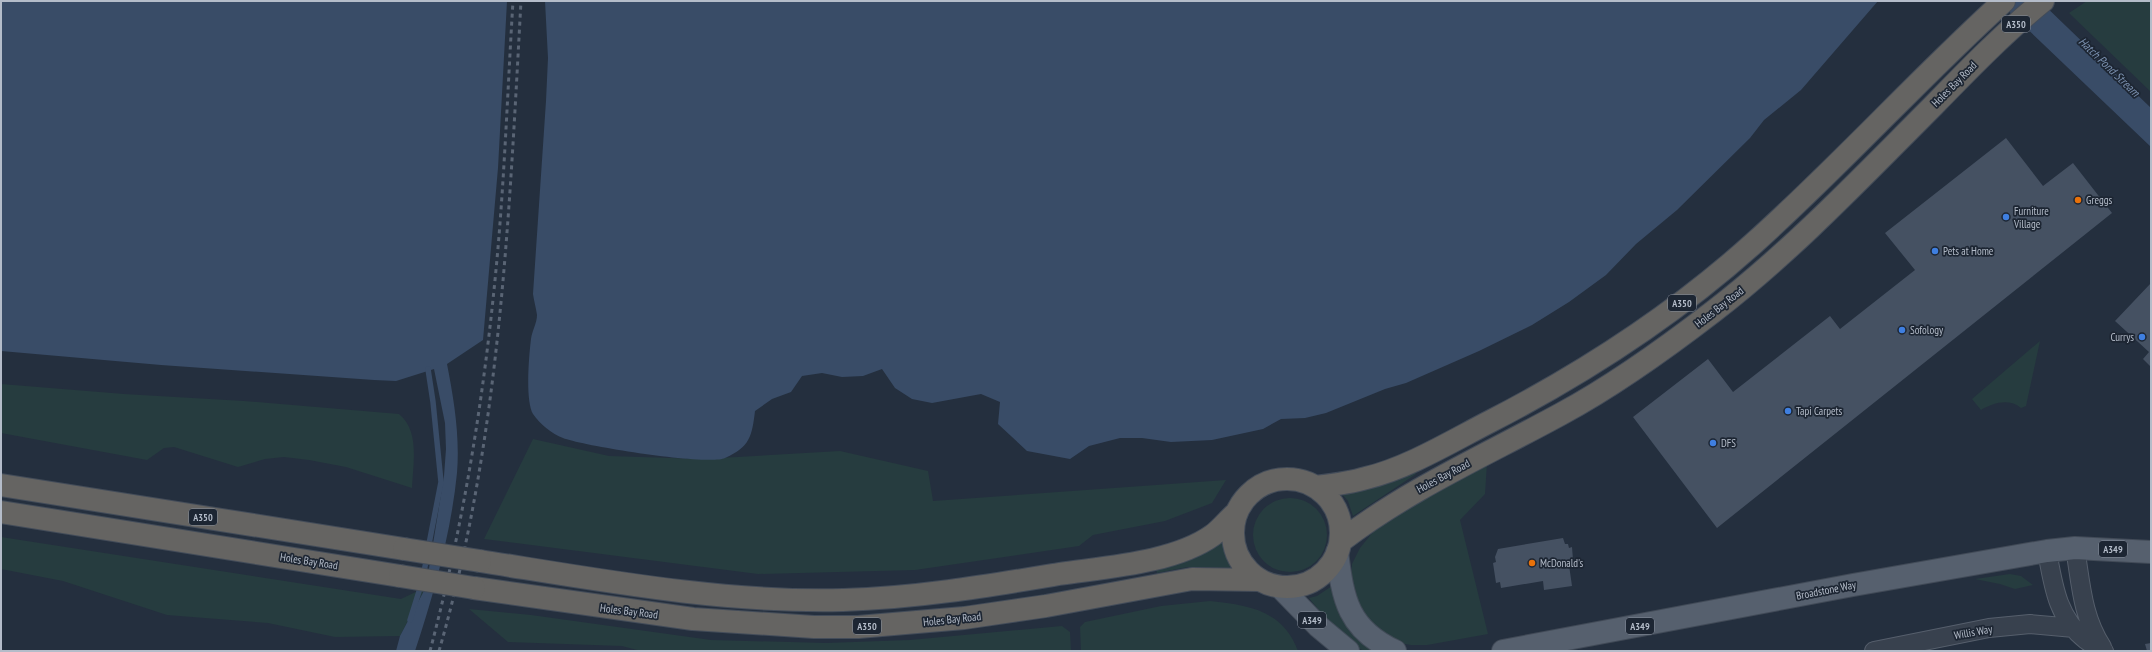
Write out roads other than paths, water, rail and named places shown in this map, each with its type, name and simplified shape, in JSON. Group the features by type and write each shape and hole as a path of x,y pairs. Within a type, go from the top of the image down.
{"highway":[{"name":"A350","path":"1315,487 1367,478 1393,470 1477,429 1557,386 1636,336 1706,284 1754,243 2004,1"},
{"name":"Holes Bay Road","path":"1339,547 1384,509 1428,483 1564,412 1604,388 1714,311 1784,252 1831,209 1990,49 2043,1"},
{"path":"1276,479 1296,480 1315,487 1327,497 1336,510 1341,525 1339,547 1328,568 1315,580 1298,586 1280,587 1260,580 1248,571 1238,558 1233,544 1232,529 1236,514 1242,501 1251,491 1263,484 1276,479"},
{"name":"A350","path":"1,485 609,582 691,592 794,599 842,600 890,598 974,588 1159,557 1196,544 1213,535 1236,514"},
{"name":"Holes Bay Road","path":"1,512 601,608 693,619 783,626 858,627 972,617 1046,606 1192,579 1260,580"}],"main road":[{"path":"1339,547 1345,597 1352,618 1364,632 1378,643 1395,651"},
{"name":"Broadstone Way","path":"1503,651 1861,583 2047,551 2075,548 2151,552"},
{"name":"A349","path":"1280,587 1318,626 1346,650"}],"street":[{"path":"2075,548 2085,615 2091,631 2104,651"},
{"path":"2047,551 2054,590 2067,620 2086,640 2104,651"},
{"name":"Willis Way","path":"1874,651 1989,628 2030,624 2074,628"}],"water":[{"path":"1,1 507,1 498,168 483,340 447,364 457,432 457,473 451,518 441,563 429,608 415,651 396,651 400,636 426,587 444,476 446,449 445,423 434,369 396,381 161,365 1,351"},
{"path":"545,1 1878,1 1801,90 1764,120 1750,138 1677,210 1636,244 1606,275 1569,302 1532,325 1479,351 1406,383 1385,389 1326,413 1305,418 1281,419 1263,429 1212,440 1171,442 1142,438 1120,438 1089,446 1070,459 1027,451 998,424 1000,402 981,394 932,403 912,399 895,388 882,369 863,376 842,377 822,373 802,376 791,392 772,399 755,411 751,434 745,445 740,450 725,458 714,460 646,454 594,446 563,438 555,434 546,428 533,414 528,388 531,339 537,315 533,294 548,58"},
{"path":"1998,1 2040,1 2151,108 2151,147"}],"waterway":[{"path":"428,369 441,482 428,549"},
{"path":"423,576 427,557"},
{"path":"410,620 421,585"}],"railway":[{"path":"430,651 454,551 464,501 473,451 487,350 498,248 505,155 513,1"},
{"path":"439,651 460,571 476,491 489,410 506,247 521,1"}],"place":[{"name":"Greggs","path":"2078,200"},
{"name":"Furniture Village","path":"2006,217"},
{"name":"Pets at Home","path":"1935,251"},
{"name":"Sofology","path":"1902,330"},
{"name":"Currys","path":"2142,337"},
{"name":"Tapi Carpets","path":"1788,411"},
{"name":"DFS","path":"1713,443"},
{"name":"McDonald's","path":"1532,563"}],"water label":[{"name":"Hatch Pond Stream","path":"2109,67"}]}
